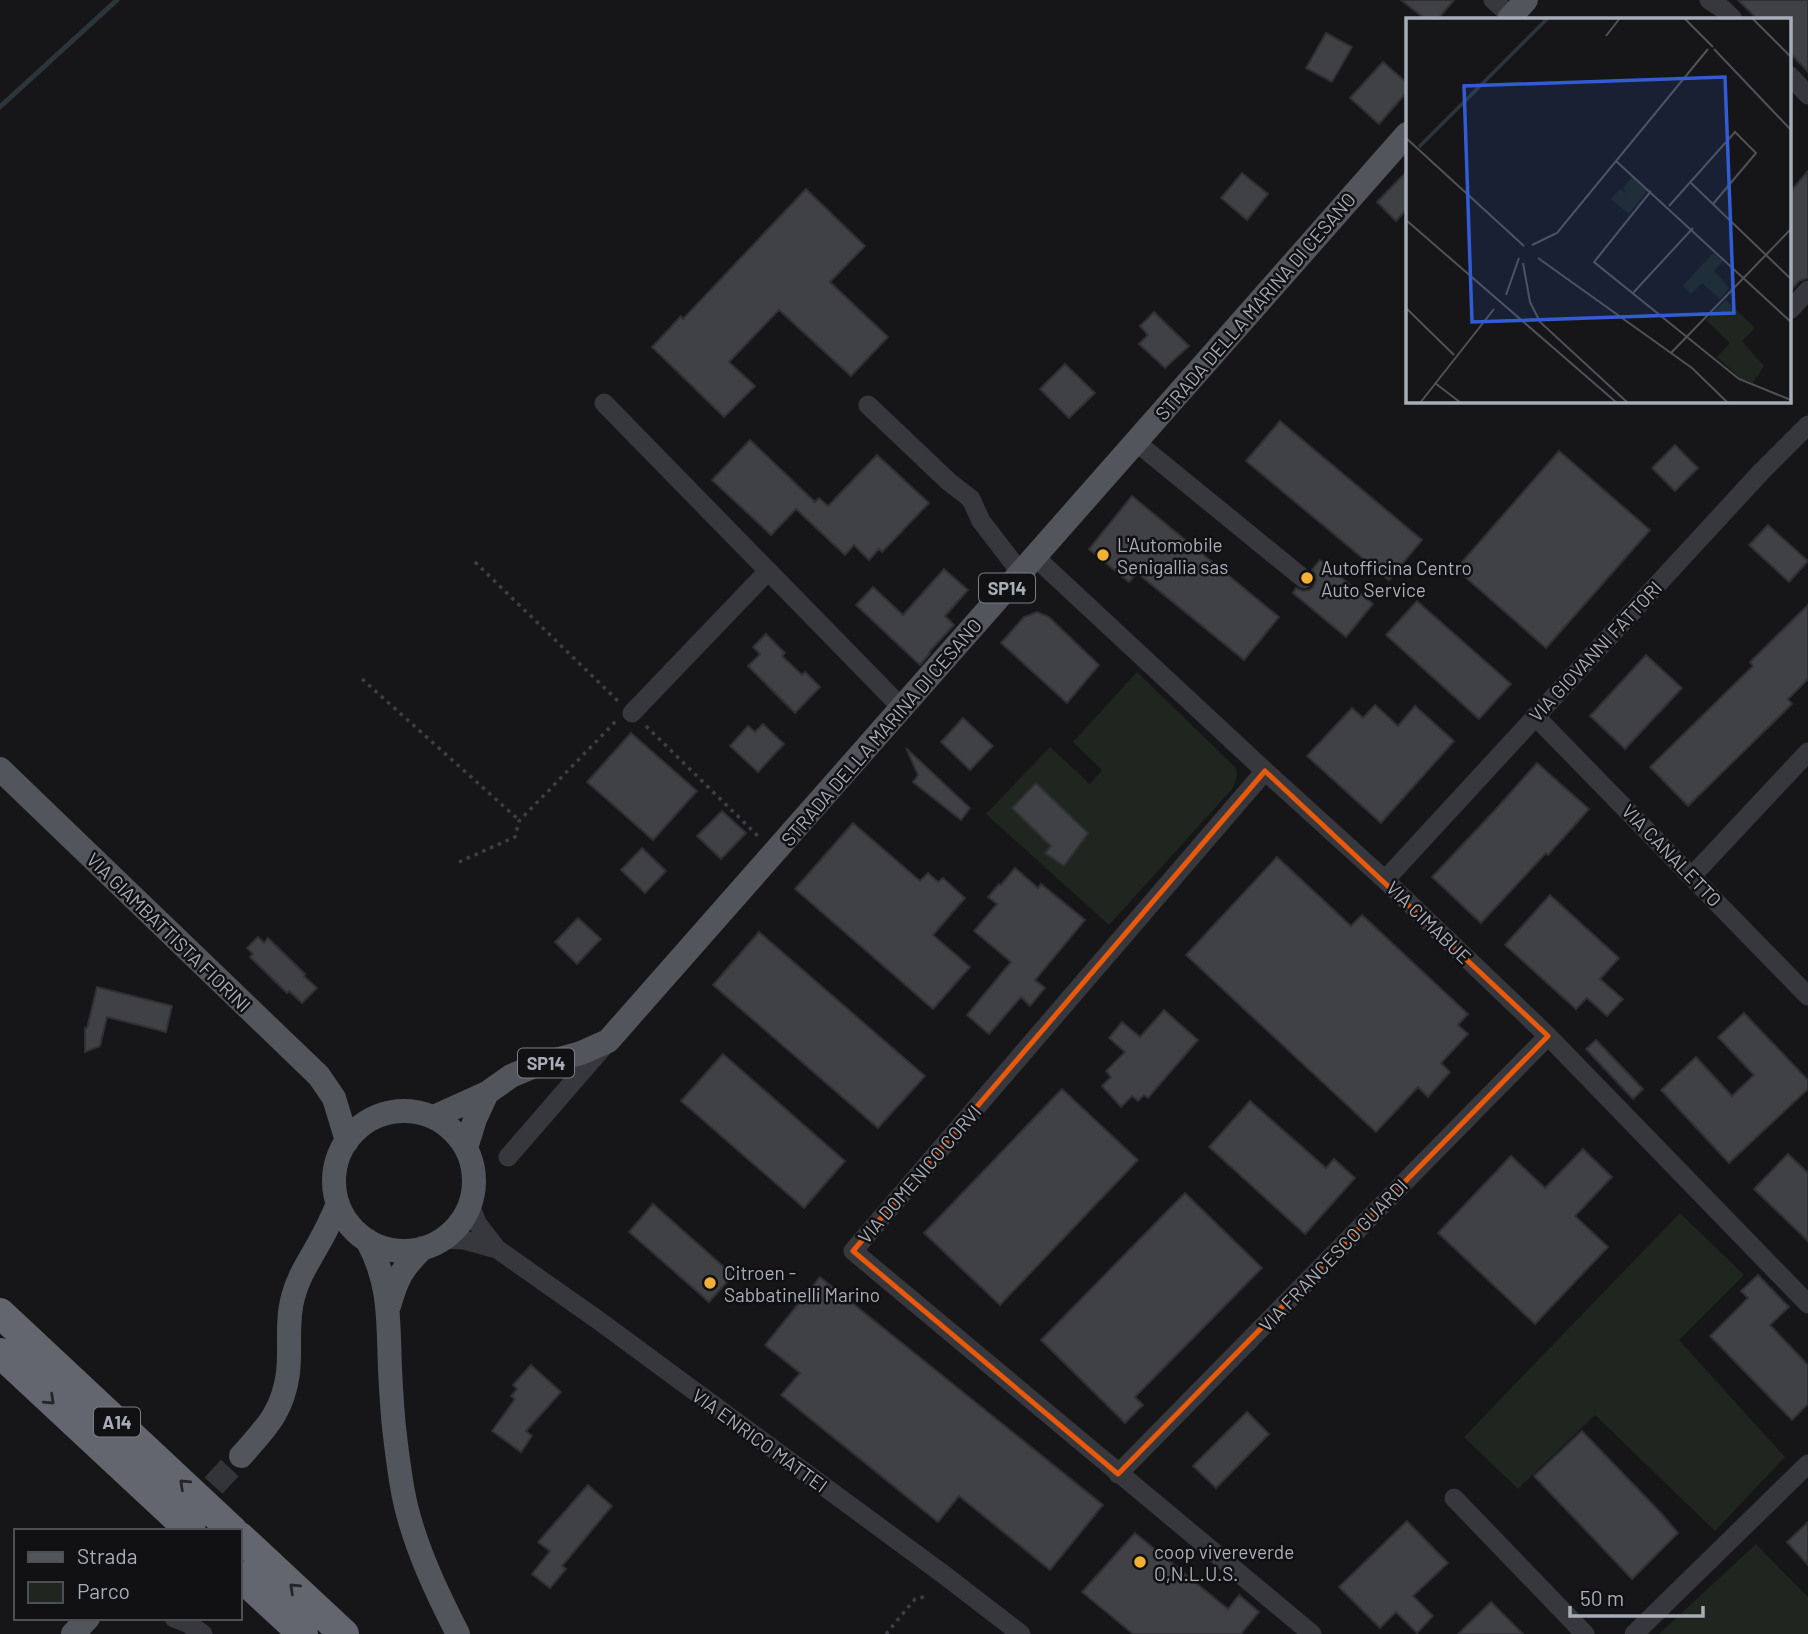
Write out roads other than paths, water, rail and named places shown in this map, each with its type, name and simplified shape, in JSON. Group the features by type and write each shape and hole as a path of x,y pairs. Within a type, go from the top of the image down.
{"highway":[{"name":"A14","path":"0,1313 231,1529"},
{"name":"A14","path":"0,1353 189,1529"},
{"path":"242,1539 344,1634"},
{"path":"242,1578 303,1634"}],"main road":[{"name":"STRADA DELLA MARINA DI CESANO","path":"434,1117 487,1093 511,1076 537,1065 581,1053 608,1041 1406,135"},
{"name":"VIA GIAMBATTISTA FIORINI","path":"0,769 319,1076 334,1098 347,1141"},
{"path":"466,1148 487,1093"},
{"name":"VIA GIAMBATTISTA FIORINI","path":"334,1098 348,1109 375,1117"},
{"path":"388,1311 395,1284 406,1265 459,1224 470,1205 474,1186 473,1166 466,1148 453,1130 434,1117 415,1112 394,1111 375,1117 359,1127 339,1155 335,1188 338,1204 345,1218 377,1258 382,1273 388,1311 394,1428 406,1506 429,1575 458,1634"},
{"path":"241,1456 271,1423 282,1400 288,1372 288,1327 292,1298 299,1276 327,1229 338,1204"},
{"path":"311,1257 330,1243 361,1235 385,1248 404,1250 433,1243"},
{"path":"73,1634 86,1620"}],"street":[{"path":"1709,0 1732,18"},
{"path":"1790,76 1808,94"},
{"path":"1791,309 1808,290"},
{"path":"604,403 902,708"},
{"name":"VIA CIMABUE","path":"868,405 948,481 971,499 981,521 1028,565 1265,771 1385,880 1548,1036 1808,1304"},
{"name":"VIA GIOVANNI FATTORI","path":"1385,880 1761,472 1808,425"},
{"path":"1136,442 1304,579"},
{"path":"625,716 768,571"},
{"name":"VIA CANALETTO","path":"1535,716 1808,996"},
{"path":"1692,876 1808,752"},
{"name":"VIA DOMENICO CORVI","path":"1265,771 853,1251 1312,1634"},
{"name":"VIA FRANCESCO GUARDI","path":"1118,1474 1548,1036"},
{"path":"508,1157 608,1041"},
{"name":"VIA ENRICO MATTEI","path":"470,1205 477,1223 497,1249 943,1574 1021,1634"},
{"name":"VIA ENRICO MATTEI","path":"433,1243 464,1240 497,1249"},
{"path":"1634,1634 1808,1464"},
{"path":"1454,1498 1585,1634"},
{"path":"179,1620 203,1634"}],"waterway":[{"path":"0,107 117,0"}],"tunnel":[{"path":"189,1512 241,1456"}],"place":[{"name":"L'Automobile Senigallia sas","path":"1103,555"},
{"name":"Autofficina Centro Auto Service","path":"1307,578"},
{"name":"Citroen - Sabbatinelli Marino","path":"710,1283"},
{"name":"coop vivereverde O,N.L.U.S.","path":"1140,1562"}]}
